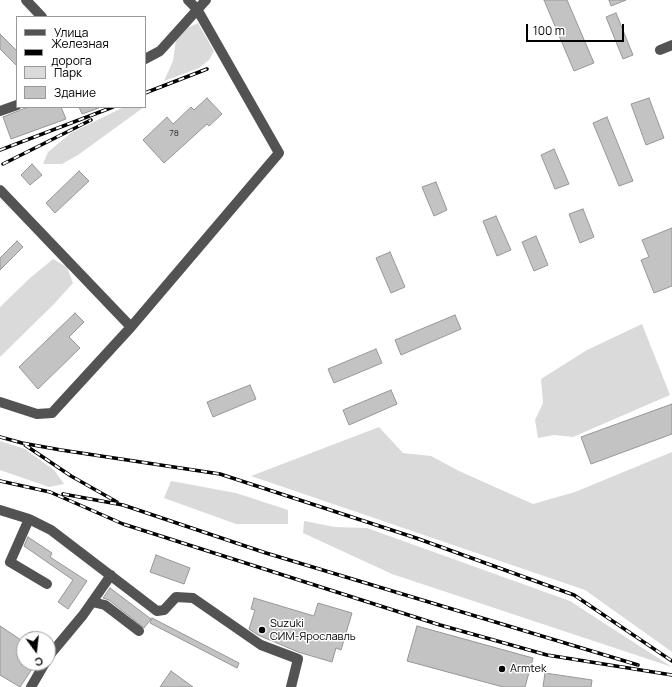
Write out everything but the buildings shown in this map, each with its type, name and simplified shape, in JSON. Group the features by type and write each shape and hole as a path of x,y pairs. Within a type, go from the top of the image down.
{"street":[{"path":"26,0 41,16"},
{"path":"0,402 37,414 52,413 131,327 279,153 197,9 188,0"},
{"path":"146,58 160,51 206,0"},
{"path":"660,50 672,45"},
{"path":"0,111 16,105"},
{"path":"0,190 131,327"},
{"path":"0,510 28,519 51,530 157,611 164,610 176,596 193,598 261,645 298,659 291,687"},
{"path":"28,519 10,562 47,584"},
{"path":"56,647 92,602 111,575"},
{"path":"92,602 105,605 139,631"},
{"path":"30,687 40,671"}],"green space":[{"path":"198,23 214,51 209,60 199,68 164,81 173,61 176,39 185,29"},
{"path":"122,108 143,108 78,155 62,164 43,164 48,152 71,133"},
{"path":"53,259 67,267 73,283 54,304 0,357 0,307 30,278"},
{"path":"642,324 670,395 573,437 554,435 538,438 535,420 543,403 541,379 587,350"},
{"path":"379,427 403,453 431,456 459,471 533,504 575,492 672,452 672,652 585,590 251,476"},
{"path":"0,441 25,449 54,470 64,484 49,487 0,470"},
{"path":"171,481 236,493 288,510 288,524 236,524 164,498"},
{"path":"304,521 335,527 367,528 570,601 672,667 392,574 303,533"}],"railway":[{"path":"146,93 207,69"},
{"path":"0,150 110,108"},
{"path":"3,164 91,120"},
{"path":"0,437 22,443 61,450 220,474 416,538 574,595 672,661"},
{"path":"25,445 71,476 117,502"},
{"path":"0,481 50,492 123,524 440,625 547,655 672,675"},
{"path":"63,494 123,505 266,553 638,665"}],"place":[{"name":"Suzuki СИМ-Ярославль","path":"262,630"},
{"name":"Armtek","path":"502,669"}]}
